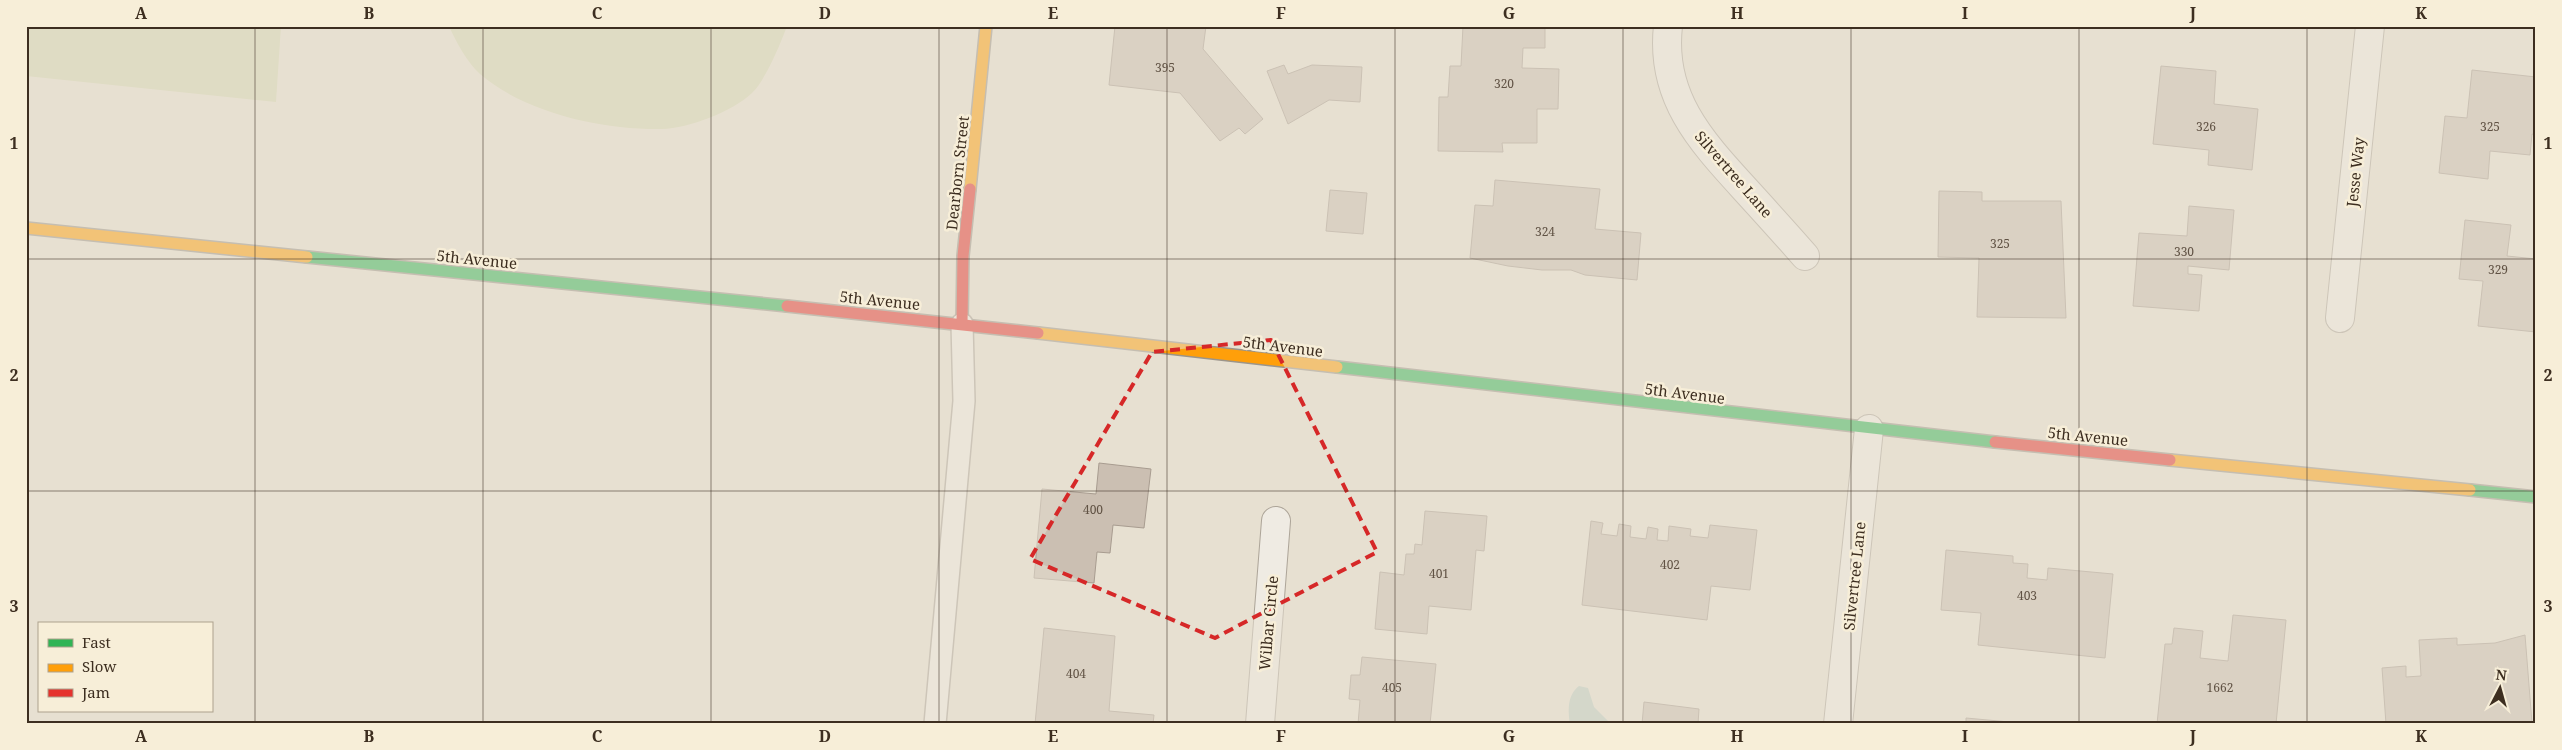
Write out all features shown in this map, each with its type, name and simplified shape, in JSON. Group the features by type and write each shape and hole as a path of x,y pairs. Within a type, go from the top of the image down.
{"main road":[{"name":"Dearborn Street","path":"962,324 963,256 986,26"},
{"name":"5th Avenue","path":"26,228 962,324 1869,429 2536,497"}],"street":[{"name":"Silvertree Lane","path":"1668,26 1667,38 1671,79 1684,113 1705,145 1805,256"},
{"name":"Jesse Way","path":"2340,318 2370,26"},
{"name":"Silvertree Lane","path":"1838,724 1869,429"},
{"name":"Wilbar Circle","path":"1260,724 1276,521"}],"lane":[{"path":"935,724 964,401 962,324"}],"highlighted area":[{"path":"1271,340 1377,552 1215,638 1030,559 1152,352"}],"green space":[{"path":"26,26 281,26 276,102 26,76"},
{"path":"449,26 787,26 767,71 757,87 743,100 710,118 685,126 639,129 566,117 542,109 498,88 471,64 462,52"}],"shaded area":[{"path":"1579,686 1588,688 1594,707 1611,724 1570,724 1570,699"}],"building":[{"path":"1115,26 1206,26 1203,49 1263,119 1245,134 1239,128 1220,141 1180,93 1109,85"},
{"path":"1463,26 1545,26 1545,48 1523,48 1522,68 1559,69 1558,109 1537,109 1537,143 1502,143 1503,152 1438,151 1439,97 1448,97 1450,66 1461,66"},
{"path":"1284,65 1288,74 1312,65 1362,67 1360,102 1329,100 1288,124 1267,71"},
{"path":"2161,66 2216,71 2214,104 2258,109 2252,170 2208,165 2209,150 2153,144"},
{"path":"2472,70 2536,77 2536,135 2532,134 2530,155 2490,151 2488,179 2439,173 2445,116 2467,118"},
{"path":"1495,180 1600,189 1595,229 1641,233 1637,280 1585,275 1571,270 1542,270 1508,266 1470,258 1475,205 1493,206"},
{"path":"1330,190 1367,193 1363,234 1326,231"},
{"path":"1939,191 1982,192 1982,201 2061,201 2066,318 1977,317 1979,258 1938,257"},
{"path":"2189,206 2234,210 2229,270 2188,266 2188,274 2202,275 2199,311 2133,306 2139,233 2187,236"},
{"path":"2465,220 2511,225 2507,256 2536,259 2536,332 2478,326 2483,281 2459,279"},
{"path":"1099,463 1151,469 1144,528 1113,525 1110,553 1097,552 1094,583 1034,578 1042,489 1096,494"},
{"path":"1425,511 1487,516 1484,551 1476,550 1471,610 1429,606 1427,634 1375,629 1380,572 1404,575 1406,554 1414,554 1415,544 1422,545"},
{"path":"1591,521 1603,523 1601,534 1617,536 1619,524 1631,526 1630,537 1646,539 1648,527 1658,529 1657,540 1668,541 1669,526 1691,529 1690,536 1708,538 1710,525 1757,530 1750,590 1711,586 1707,620 1582,605"},
{"path":"1946,550 2013,556 2013,563 2028,564 2027,578 2047,580 2048,568 2113,574 2105,658 1978,645 1981,613 1941,610"},
{"path":"2233,615 2286,620 2276,724 2157,724 2165,644 2172,644 2174,628 2203,631 2200,658 2228,661"},
{"path":"1044,628 1115,636 1109,711 1154,715 1153,724 1035,724"},
{"path":"2525,635 2532,723 2386,724 2382,668 2406,666 2406,677 2421,676 2419,640 2457,638 2457,645 2495,643"},
{"path":"1362,657 1436,664 1430,724 1358,724 1360,700 1349,699 1351,675 1360,675"},
{"path":"1644,702 1699,709 1698,724 1642,724"},
{"path":"1966,718 2031,724 1966,724"}],"traffic: fast":[{"path":"307,257 787,306"},
{"path":"1337,367 1995,442"},
{"path":"2470,490 2536,497"}],"traffic: slow":[{"path":"970,189 986,26"},
{"path":"26,228 307,257"},
{"path":"1038,333 1337,367"},
{"path":"2170,460 2470,490"}],"traffic: jam":[{"path":"962,324 963,256 970,189"},
{"path":"787,306 1038,333"},
{"path":"1995,442 2170,460"}]}
